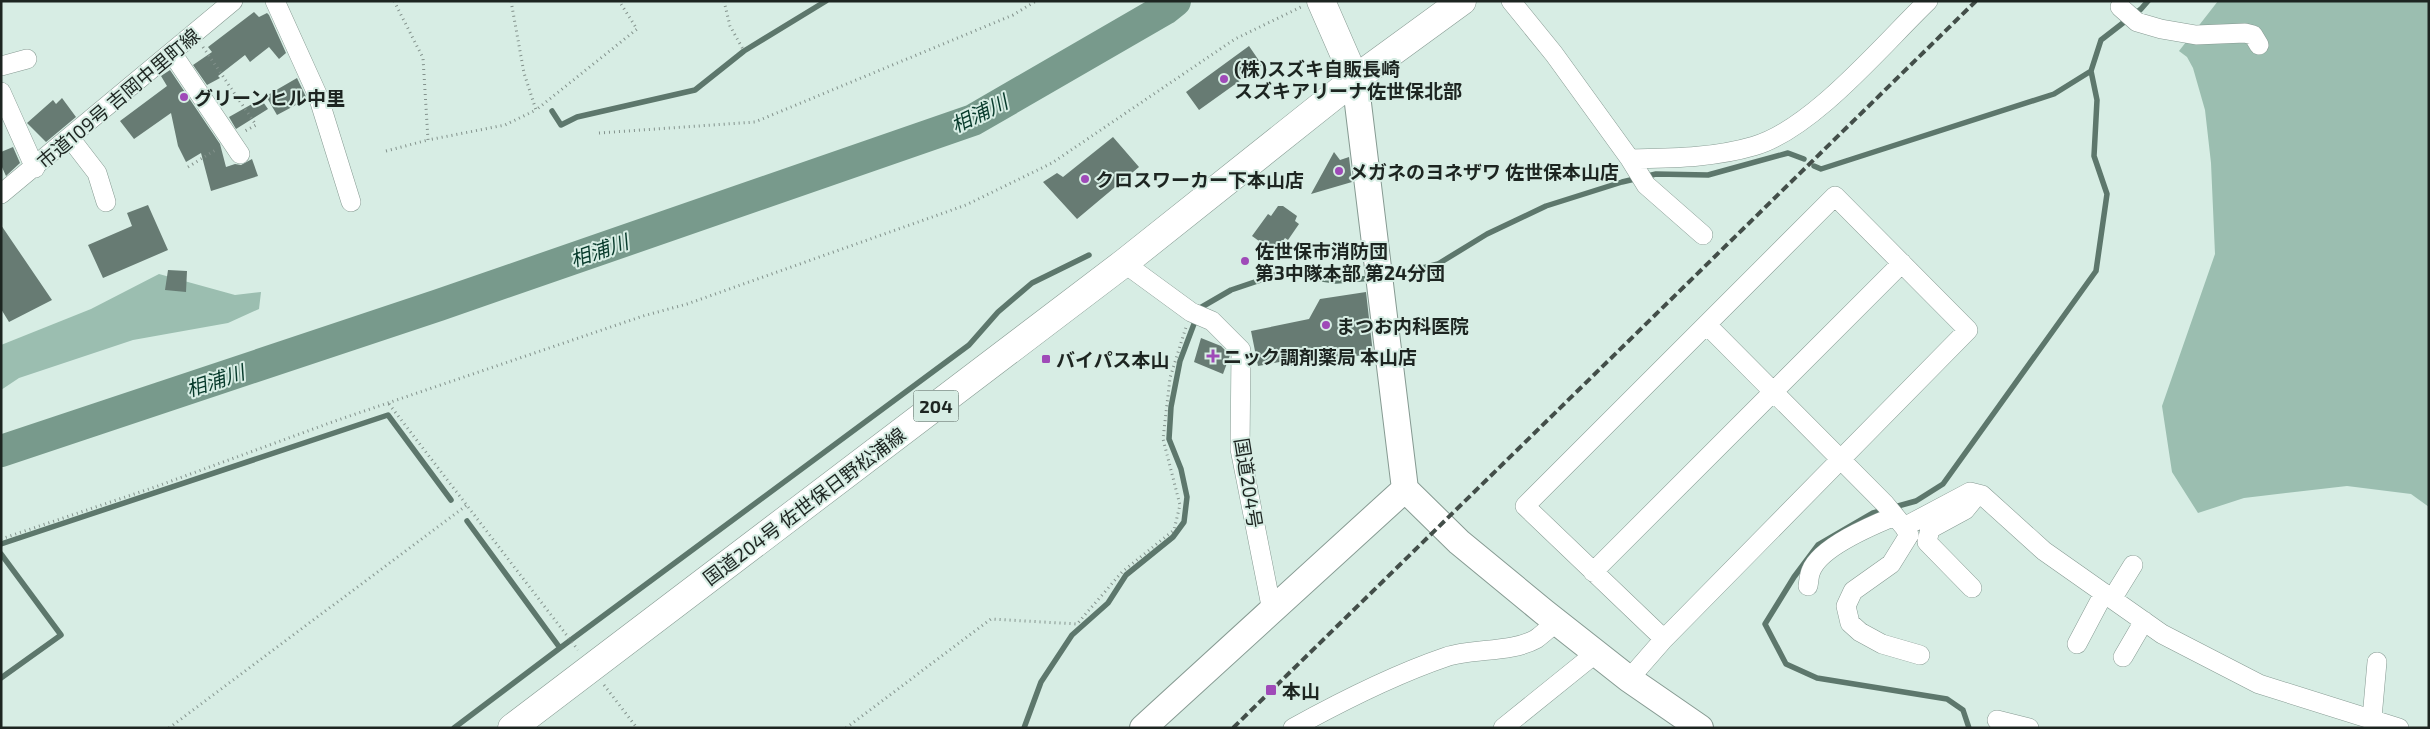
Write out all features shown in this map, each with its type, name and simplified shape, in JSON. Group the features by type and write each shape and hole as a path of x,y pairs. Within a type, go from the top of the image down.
{"main road":[{"name":"204","path":"1356,80 1462,1"},
{"path":"1313,3 1356,80"},
{"name":"国道204号 佐世保日野松浦線","path":"512,728 584,659 1124,263 1356,80"}],"street":[{"name":"市道109号 吉岡中里町線","path":"1,194 35,168 233,1"},
{"path":"275,1 318,96 351,202"},
{"path":"1511,1 1554,54 1630,159 1646,185 1703,235"},
{"path":"1630,159 1707,157 1756,146 1803,121 1928,1"},
{"path":"2121,5 2137,22 2161,29 2196,35 2245,33 2253,35 2259,45"},
{"path":"172,53 235,147"},
{"path":"1,66 27,59"},
{"path":"1356,80 1405,489 1459,542 1557,622 1629,679 1700,728"},
{"path":"1,92 35,168"},
{"path":"70,138 97,173 106,202"},
{"path":"1629,679 1664,639 1968,330 1834,196 1525,506 1664,639"},
{"name":"国道204号","path":"1124,263 1191,312 1212,321 1241,350 1240,448 1272,611"},
{"path":"1593,572 1902,263"},
{"path":"1707,325 1840,458 1894,515 1909,535 1891,564 1852,592 1846,606 1850,623 1860,632 1882,644 1920,655"},
{"path":"1143,728 1405,489"},
{"path":"1808,586 1811,569 1831,549 1859,530 1894,515 1970,492 1978,494 2044,551 2162,634 2259,684 2399,728"},
{"path":"1972,588 1927,542 1930,530 1966,510 1978,494"},
{"path":"2077,644 2108,596 2133,564"},
{"path":"2122,657 2144,621"},
{"path":"1293,728 1333,706 1414,669 1449,656 1508,647 1535,639 1557,622"},
{"path":"1503,728 1596,653"},
{"path":"2372,718 2377,662"},
{"path":"1997,720 2029,728"}],"path":[{"path":"394,1 423,58 428,140"},
{"path":"511,1 524,73 536,110"},
{"path":"386,150 505,125 536,110 637,28 619,1"},
{"path":"724,1 730,26 744,51"},
{"path":"599,133 755,122 1013,15 1036,1"},
{"path":"1,539 643,316 687,304 966,205 1052,163 1235,39 1313,3"},
{"path":"195,34 256,125"},
{"path":"188,167 235,147"},
{"path":"846,728 991,618 1077,624 1122,572 1174,530 1180,506 1163,439 1170,378 1191,312"},
{"path":"390,404 637,728"},
{"path":"169,728 467,505"}],"green space":[{"path":"2218,1 2429,1 2429,507 2411,494 2347,486 2244,498 2198,513 2172,472 2162,406 2215,254 2211,163 2205,110 2193,68 2187,57 2179,51"},
{"path":"159,274 235,295 261,292 259,309 228,323 133,340 19,378 1,390 1,345 91,309"}],"building":[{"path":"254,12 259,17 267,13 269,15 286,53 279,59 269,47 250,62 245,55 218,76 220,78 207,85 193,65 212,52 208,47"},
{"name":"(株)スズキ自販長崎 スズキアリーナ佐世保北部","path":"1249,46 1262,65 1199,110 1186,92"},
{"path":"170,70 220,144 226,167 235,164 241,165 252,159 258,176 211,191 201,153 186,162 178,146 171,113 134,139 120,121 167,86 161,76"},
{"path":"297,78 307,99 277,115 266,96"},
{"path":"62,98 76,117 46,142 27,123 53,100 56,104"},
{"path":"261,99 268,109 236,129 229,117"},
{"name":"クロスワーカー下本山店","path":"1113,137 1139,167 1077,219 1043,182 1057,173 1063,177"},
{"path":"13,147 20,163 6,176 1,165 1,152"},
{"name":"メガネのヨネザワ 佐世保本山店","path":"1334,152 1340,160 1349,157 1352,182 1311,194"},
{"path":"148,205 168,250 103,278 88,245 132,226 127,213"},
{"path":"1278,206 1283,206 1297,216 1295,221 1299,224 1288,240 1285,238 1278,247 1275,245 1270,249 1252,236 1268,214 1271,216"},
{"path":"1,225 52,300 9,322 1,309"},
{"path":"168,270 187,271 186,292 165,290"},
{"name":"まつお内科医院","path":"1366,292 1373,354 1347,357 1346,355 1291,366 1290,360 1258,366 1251,331 1309,319 1320,299"},
{"name":"ニック調剤薬局 本山店","path":"1201,338 1221,346 1230,355 1223,374 1194,362"}],"waterway":[{"path":"552,111 561,125 577,117 695,90 744,51 826,1"},
{"name":"相浦川","path":"1,451 439,305 973,120 1165,9 1175,1"},
{"path":"1969,728 1963,710 1947,699 1817,678 1786,664 1765,624 1794,577 1818,545 1873,513 1916,501 1943,484 2096,271 2107,194 2094,156 2097,100 2091,71 2101,40 2141,9 2148,1"},
{"path":"1814,166 1821,169 2054,94 2091,71"},
{"path":"1387,277 1438,264 1487,234 1546,206 1622,182 1656,174 1708,175 1788,153 1804,159"},
{"path":"560,648 969,345 998,312 1032,283 1089,255"},
{"path":"1024,728 1041,682 1072,635 1108,603 1126,575 1173,537 1184,522 1187,497 1181,469 1169,439 1171,407 1180,361 1200,308 1231,290 1281,273 1336,281 1373,278"},
{"path":"1,544 388,415 451,500"},
{"path":"454,728 560,648 467,521"},
{"path":"1,554 61,635 1,678"}],"railway":[{"path":"1233,728 1976,1"}],"place":[{"name":"(株)スズキ自販長崎 スズキアリーナ佐世保北部","path":"1224,79"},
{"name":"グリーンヒル中里","path":"184,97"},
{"name":"メガネのヨネザワ 佐世保本山店","path":"1339,171"},
{"name":"クロスワーカー下本山店","path":"1085,179"},
{"name":"佐世保市消防団 第3中隊本部 第24分団","path":"1245,261"},
{"name":"まつお内科医院","path":"1326,325"},
{"name":"ニック調剤薬局 本山店","path":"1213,356"},
{"name":"バイパス本山","path":"1046,359"},
{"name":"本山","path":"1271,690"}]}
